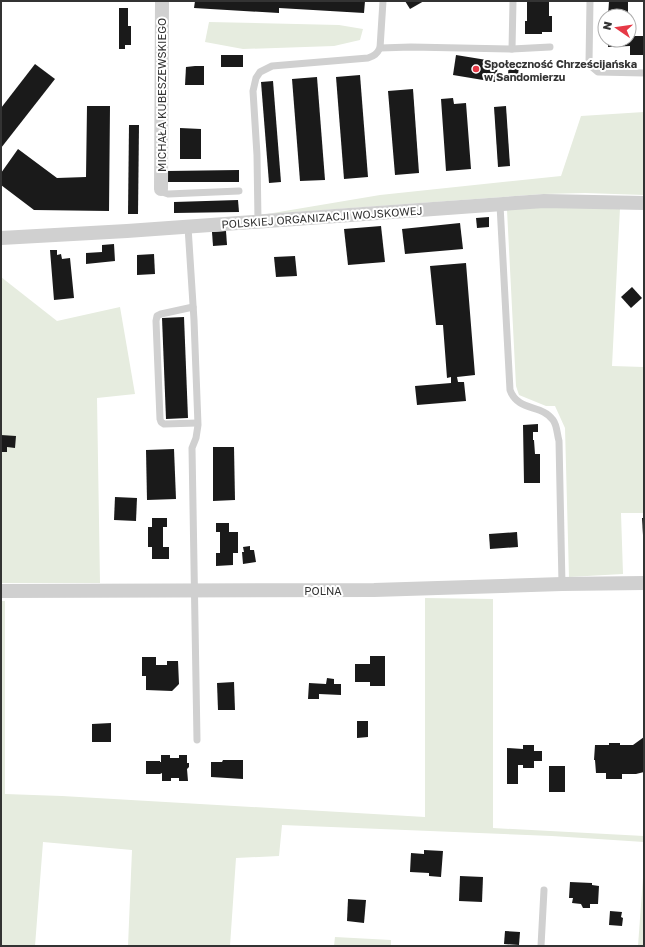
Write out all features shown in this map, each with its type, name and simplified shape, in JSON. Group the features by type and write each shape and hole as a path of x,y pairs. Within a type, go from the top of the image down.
{"street":[{"name":"MICHAŁA KUBESZEWSKIEGO","path":"161,189 162,1"},
{"name":"POLSKIEJ ORGANIZACJI WOJSKOWEJ","path":"1,238 188,227 544,202 644,203"},
{"name":"POLNA","path":"1,591 374,590 644,583"}],"lane":[{"path":"258,221 254,91 256,78 260,72 272,66 368,58 378,53 380,48 383,1"},
{"path":"512,48 514,1"},
{"path":"590,1 589,62 592,67 598,72 644,73"},
{"path":"380,48 550,47"},
{"path":"161,189 162,192 168,194 239,192"},
{"path":"500,205 510,390 513,398 520,404 544,413 552,419 559,441 562,584"},
{"path":"188,227 193,307 197,423 196,438 192,448 193,572 196,590 197,740"},
{"path":"193,307 161,314 157,316 156,321 161,422 164,424 197,423"},
{"path":"541,946 544,890"}],"shaded area":[{"path":"209,22 339,25 363,29 360,40 334,46 243,49 205,42"},
{"path":"644,112 644,195 585,193 543,194 267,214 380,195 561,176 581,116"},
{"path":"536,207 620,208 612,366 644,367 644,513 621,513 623,574 569,577 565,428 555,406 546,406 519,395 516,386 507,210"},
{"path":"1,277 57,321 120,307 135,394 97,398 100,583 1,583"},
{"path":"425,598 493,599 493,828 644,836 644,842 552,836 282,825 279,856 236,858 230,946 128,946 132,850 43,842 35,946 1,946 1,601 5,601 5,794 425,817"},
{"path":"644,864 644,946 638,946"},
{"path":"335,937 391,940 391,946 334,946"}],"building":[{"path":"195,1 365,1 364,13 279,8 279,13 194,8"},
{"path":"405,1 424,1 410,9"},
{"path":"549,1 549,16 552,16 552,32 542,32 542,34 525,34 527,2"},
{"path":"609,1 628,1 628,8 609,8"},
{"path":"119,8 128,8 128,26 131,26 131,45 125,45 125,49 119,49"},
{"path":"637,36 644,36 644,55 630,55 630,48 637,48"},
{"path":"221,55 243,55 243,67 221,67"},
{"name":"Społeczność Chrześcijańska w Sandomierzu","path":"456,55 499,62 495,82 453,75"},
{"path":"35,64 55,79 1,148 1,108"},
{"path":"509,64 519,66 518,75 508,74"},
{"path":"204,66 204,85 185,85 186,67"},
{"path":"360,75 368,177 344,179 336,77"},
{"path":"317,77 325,180 300,181 292,79"},
{"path":"273,81 281,182 269,183 261,82"},
{"path":"413,89 419,173 395,175 388,91"},
{"path":"453,98 454,104 466,103 471,169 446,171 441,99"},
{"path":"87,106 110,106 109,211 34,210 1,185 1,173 18,149 57,178 86,177"},
{"path":"506,106 510,166 498,167 494,107"},
{"path":"129,125 139,125 138,214 128,214"},
{"path":"180,128 201,129 201,159 180,159"},
{"path":"239,170 239,182 167,182 167,171"},
{"path":"238,200 239,212 174,213 174,202"},
{"path":"489,217 489,227 477,228 476,218"},
{"path":"460,223 463,249 405,254 402,229"},
{"path":"381,226 385,262 348,265 344,229"},
{"path":"226,231 227,245 213,246 212,232"},
{"path":"114,244 115,261 86,264 86,253 102,252 102,245"},
{"path":"50,250 57,250 57,255 61,254 62,259 70,258 74,298 54,300"},
{"path":"154,254 155,274 137,275 137,255"},
{"path":"295,256 297,276 276,277 274,257"},
{"path":"466,263 475,375 457,377 458,382 464,382 466,401 417,405 415,386 451,383 451,377 447,378 443,325 436,325 430,266"},
{"path":"632,287 642,298 631,308 621,297"},
{"path":"184,317 188,418 166,419 162,318"},
{"path":"538,424 538,432 533,432 533,440 535,454 540,454 540,483 524,483 523,425"},
{"path":"1,435 16,436 15,448 7,447 7,452 1,452"},
{"path":"213,447 234,447 235,500 213,501"},
{"path":"174,449 176,499 147,500 146,450"},
{"path":"115,497 137,498 136,521 114,520"},
{"path":"152,518 167,518 167,527 163,527 163,547 169,547 169,559 152,559 152,547 148,547 148,527 152,527"},
{"path":"642,518 644,518 644,535 643,535"},
{"path":"216,523 229,523 229,532 238,532 238,553 233,553 233,565 216,566 216,553 220,553 220,532 216,532"},
{"path":"517,532 518,547 490,549 489,534"},
{"path":"250,546 250,550 254,550 256,562 243,564 243,547"},
{"path":"370,656 385,656 385,686 370,686 370,682 355,682 355,664 370,664"},
{"path":"142,657 156,657 156,665 167,665 167,661 178,661 179,684 172,691 146,690 146,676 142,676"},
{"path":"327,678 334,679 334,684 341,684 341,695 319,694 319,699 308,699 309,683 326,684"},
{"path":"234,682 235,710 218,710 217,683"},
{"path":"357,721 368,721 368,737 357,738"},
{"path":"111,723 111,742 92,742 92,724"},
{"path":"644,737 644,772 636,774 622,774 622,779 606,779 606,773 596,773 594,760 595,745 620,743 620,745 633,745"},
{"path":"523,745 534,745 534,751 542,751 542,761 534,761 534,768 523,768 523,765 518,765 518,784 507,784 507,748 523,749"},
{"path":"161,755 170,755 170,758 179,758 179,755 187,755 187,763 189,763 189,767 187,769 188,781 179,781 179,778 171,778 171,781 162,781 162,773 146,774 146,761 161,762"},
{"path":"223,760 243,760 243,779 211,777 211,762 222,762"},
{"path":"549,766 565,766 565,792 549,792"},
{"path":"424,850 443,851 441,877 429,876 429,873 410,872 411,853 424,854"},
{"path":"460,876 483,877 482,902 459,901"},
{"path":"570,882 592,883 592,885 599,886 598,904 590,904 590,908 583,908 581,904 572,903 573,898 569,898"},
{"path":"348,899 366,900 364,923 347,921"},
{"path":"610,911 622,912 622,926 609,925"},
{"path":"505,931 520,932 519,945 504,944"}],"place":[{"name":"Społeczność Chrześcijańska w Sandomierzu","path":"476,69"}]}
